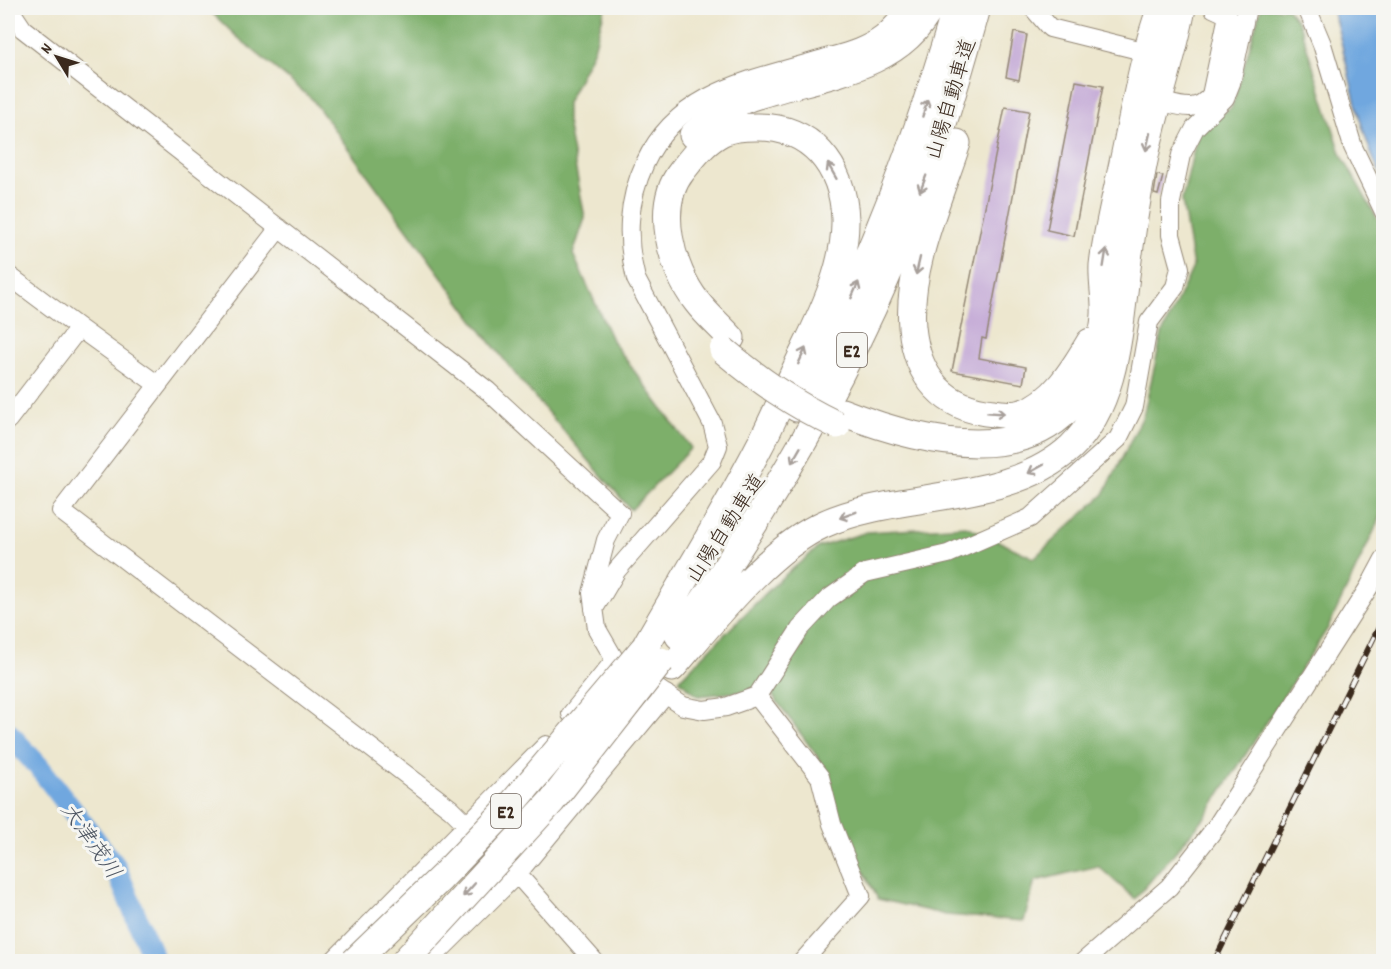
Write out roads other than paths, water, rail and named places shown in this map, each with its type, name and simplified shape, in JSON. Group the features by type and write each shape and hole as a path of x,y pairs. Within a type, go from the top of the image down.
{"highway":[{"path":"930,8 908,35 869,60 838,74 745,99 706,122 680,148 661,181 654,226 663,266 684,307 727,344 839,419 885,444 936,455 985,459 1032,449 1058,436 1102,396"},
{"name":"山陽自動車道","path":"660,659 836,333 879,235 916,138 956,8"},
{"name":"山陽自動車道","path":"354,962 660,659 730,564 803,445 858,338 899,247 929,168 978,8"},
{"path":"990,8 959,138 918,266 912,326 921,366 929,380 944,395 962,407 981,412 1021,414 1046,399 1065,381 1105,317"},
{"path":"839,419 917,437 960,443 1003,442 1039,431 1063,414 1087,382 1105,317 1103,266 1150,31 1161,8"},
{"path":"660,659 720,612 761,570 791,544 822,525 861,510 992,487 1034,471 1071,447 1089,423 1113,365 1142,169 1175,45 1182,8"},
{"path":"1175,45 1194,8"},
{"path":"660,659 823,310 840,257 845,220 836,174 820,151 789,130 749,127 722,132 700,148 676,178 668,210 670,241 679,270 696,301 727,344"},
{"name":"E2","path":"404,962 552,801 660,659"}],"street":[{"path":"9,8 23,29 488,391 620,513 598,564 592,593 597,629 615,660 683,706 704,710 726,707 757,696 800,629 828,599 865,573 948,554 1030,518 1066,483 1118,439 1134,407 1149,322 1175,287 1180,268 1171,235 1171,202 1181,155 1195,128 1225,98 1232,83 1247,8"},
{"path":"594,609 617,570 712,460 718,446 712,423 636,279 630,255 628,219 638,177 651,149 669,124 707,97 736,85 854,50 882,35 907,8"},
{"path":"1033,8 1050,28 1150,31"},
{"path":"1159,101 1191,108 1203,105 1211,95 1228,15 1213,8"},
{"path":"1307,8 1322,44 1353,147 1383,212"},
{"path":"279,228 61,511 451,809 517,874 595,962"},
{"path":"8,275 158,385"},
{"path":"8,420 79,328"},
{"path":"1083,962 1169,887 1216,827 1369,587 1383,559"},
{"path":"332,962 553,736 615,660"},
{"path":"428,962 517,874 666,694"},
{"path":"757,696 820,777 832,824 861,896 802,962"}],"water":[{"path":"1336,8 1383,8 1383,180 1360,118 1333,12"}],"waterway":[{"name":"大津茂川","path":"8,733 39,767 115,866 155,962"}],"railway":[{"path":"1214,962 1384,617"}]}
